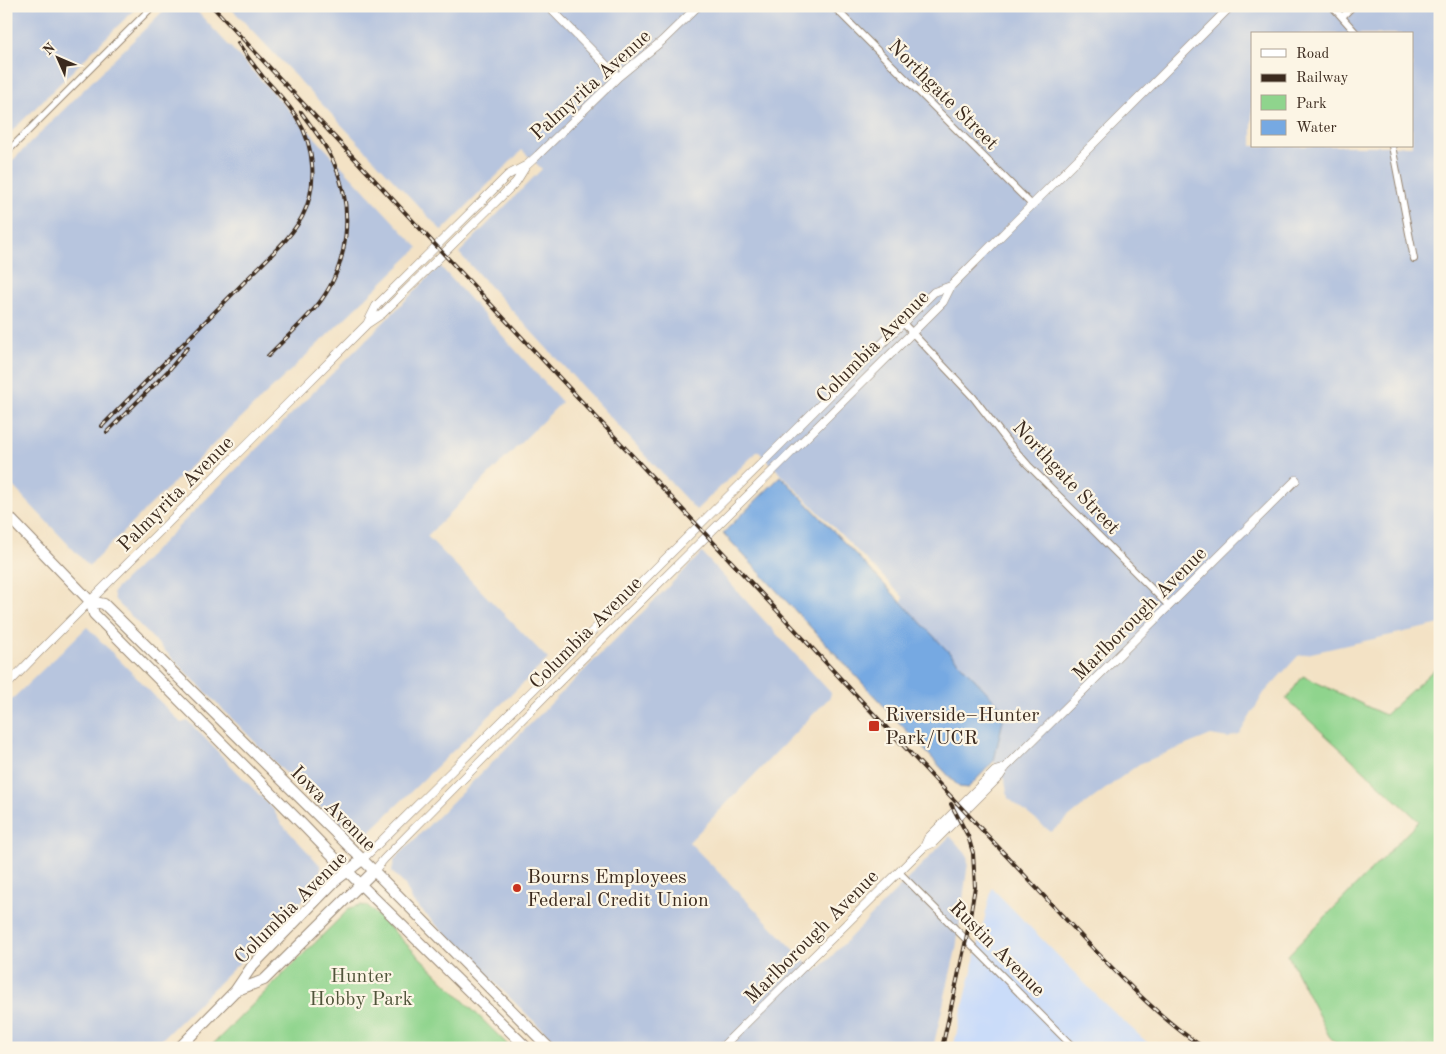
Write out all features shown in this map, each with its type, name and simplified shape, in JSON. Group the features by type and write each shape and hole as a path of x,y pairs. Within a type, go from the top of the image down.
{"main road":[{"name":"Iowa Avenue","path":"6,514 90,601 94,614 361,885 527,1048"},
{"name":"Iowa Avenue","path":"90,601 104,604 549,1048"},
{"name":"Columbia Avenue","path":"179,1048 235,991 252,966 347,870 362,860"},
{"name":"Columbia Avenue","path":"235,991 264,980 374,872"}],"street":[{"path":"6,153 153,6"},
{"path":"548,6 618,77"},
{"name":"Palmyrita Avenue","path":"6,686 367,324 382,314 516,182 526,166 618,77 662,41 698,6"},
{"name":"Northgate Street","path":"833,6 1032,205"},
{"name":"Columbia Avenue","path":"374,872 384,859 513,729 943,302 951,286 1231,6"},
{"path":"1332,6 1355,32"},
{"path":"1342,17 1353,6"},
{"path":"1392,148 1414,259"},
{"name":"Columbia Avenue","path":"362,860 934,292 951,286"},
{"name":"Northgate Street","path":"903,323 973,396 1028,465 1169,606"},
{"path":"823,403 832,412"},
{"name":"Marlborough Avenue","path":"721,1048 924,847 933,843 1000,776 1004,768 1296,480"},
{"path":"618,605 627,615"},
{"path":"503,719 513,729"},
{"path":"477,744 488,756"},
{"name":"Rustin Avenue","path":"899,872 1074,1048"}],"shaded area":[{"path":"6,6 138,6 6,137"},
{"path":"168,6 192,6 418,248 89,566 6,479 6,167"},
{"path":"229,6 1440,6 1440,624 1298,656 1264,693 1240,733 1228,738 1211,735 1139,764 1051,832 1008,798 1005,781 994,761 1004,711 899,604 904,598 758,451 696,510 459,253 542,169 522,150 442,231"},
{"path":"440,266 562,402 427,536 548,659 364,837 353,836 331,814 316,804 115,600 113,592"},
{"path":"702,553 831,693 830,697 689,842 816,972 950,836 967,855 968,863 956,949 933,1048 561,1048 413,902 405,885 392,872 394,860"},
{"path":"87,627 181,723 188,721 273,809 280,822 320,865 322,881 153,1048 6,1048 6,705"},
{"path":"992,888 1105,1004 1153,1048 953,1048"}],"green space":[{"path":"1440,664 1440,1048 1340,1048 1329,1036 1288,955 1419,821 1286,699 1303,676 1385,715"},
{"name":"Hunter Hobby Park","path":"361,905 369,907 511,1048 209,1048 350,908"}],"water":[{"path":"781,476 1005,711 994,761 968,788 959,787 723,533"}],"railway":[{"path":"212,6 1085,940 1156,1011 1204,1048"},
{"path":"102,426 282,244 292,233 307,205 312,180 312,167 308,141 303,129 290,107 260,73 238,43"},
{"path":"268,356 316,307 327,291 336,274 345,238 345,200 341,181 327,149 301,112"},
{"path":"107,432 169,370 188,347"},
{"path":"942,1048 966,940 975,887 973,853 968,836 951,804"}],"place":[{"name":"Riverside–Hunter Park/UCR","path":"874,726"},
{"name":"Bourns Employees Federal Credit Union","path":"517,888"}]}
